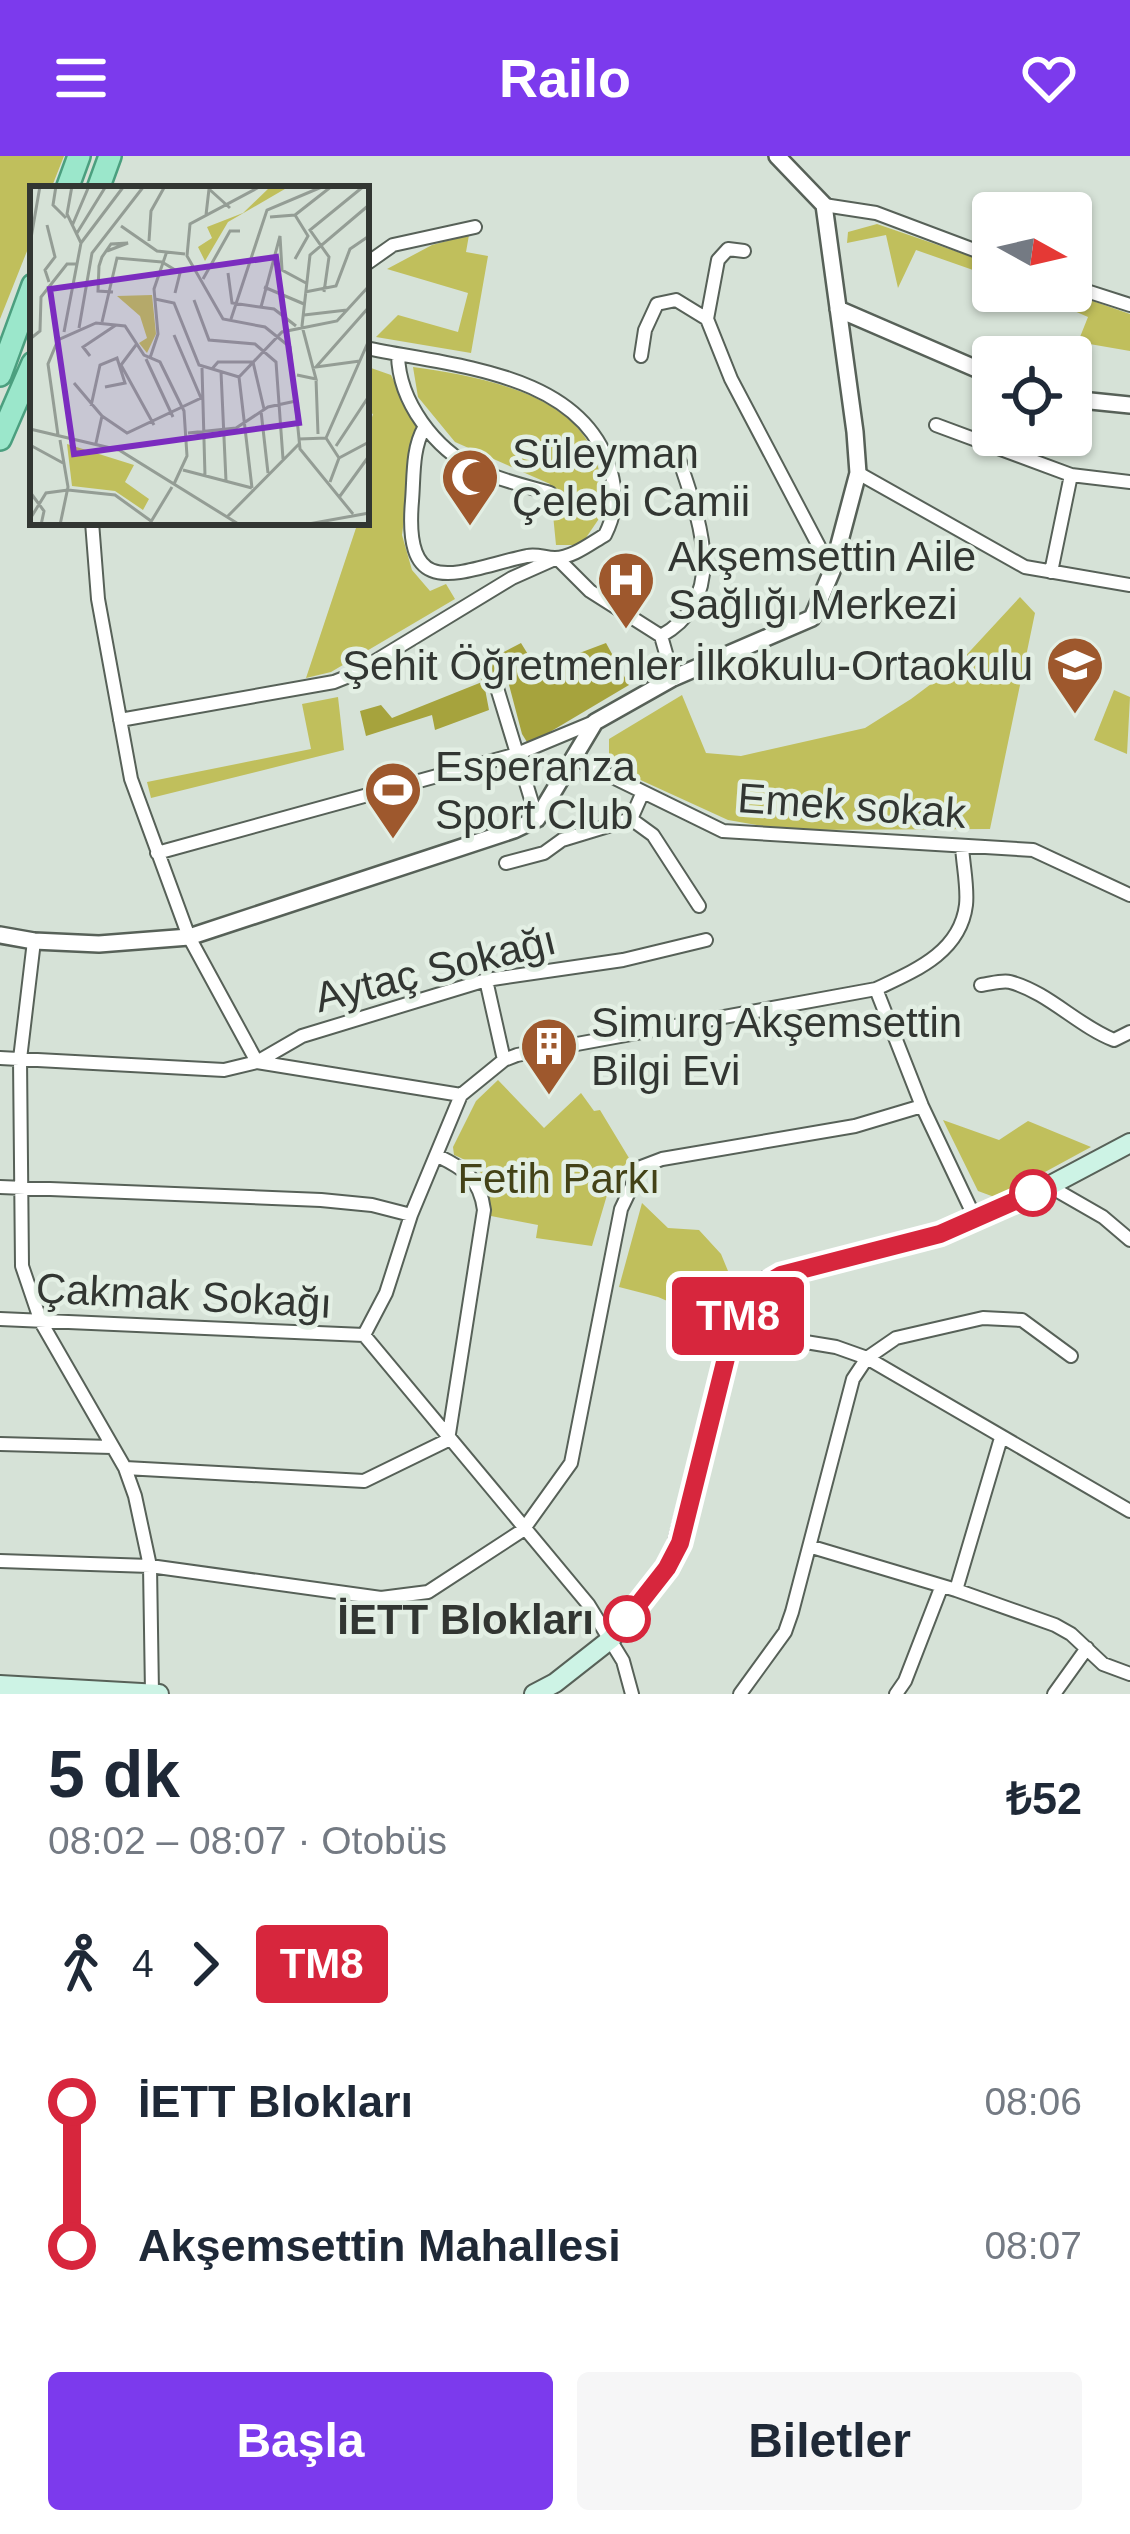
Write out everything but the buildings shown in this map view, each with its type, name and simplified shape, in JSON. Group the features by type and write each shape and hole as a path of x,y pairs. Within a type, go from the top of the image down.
{"main road":[{"path":"68,186 79,156"},
{"path":"99,186 110,156"},
{"path":"0,375 30,293"},
{"path":"0,439 30,369"},
{"path":"534,1694 611,1640 667,1568 680,1543 733,1330 749,1294 763,1282 940,1234 1049,1186 1130,1143"},
{"path":"0,1684 156,1694"}],"street":[{"path":"776,156 824,205 876,214 972,249"},
{"path":"157,853 517,754 595,722 673,678 812,618 832,571 858,472 824,205"},
{"path":"369,262 393,245 475,227"},
{"path":"744,251 728,249 718,260 707,319 731,379 832,571"},
{"path":"1092,293 1130,305"},
{"path":"641,356 657,304 676,300 707,319"},
{"path":"838,309 972,367"},
{"path":"120,719 334,682 512,578 605,535 615,487 591,431 574,413 523,385 472,369 369,349"},
{"path":"398,355 402,379 424,428 476,469 550,493"},
{"path":"1092,401 1130,406"},
{"path":"936,425 1071,476 1130,482"},
{"path":"424,428 417,449 410,526 417,561 446,575 471,573 531,555 556,558 590,591 661,636 673,678"},
{"path":"661,636 694,611 704,584 698,516 680,462"},
{"path":"858,472 1025,567 1130,585"},
{"path":"1052,572 1071,476"},
{"path":"92,525 98,599 130,779 189,937 257,1062"},
{"path":"496,688 537,819"},
{"path":"0,935 99,944 189,937 514,830 537,819 595,722"},
{"name":"Emek sokak","path":"576,759 723,831 1034,850 1130,895"},
{"path":"506,863 631,819 642,794"},
{"path":"631,819 653,835 699,906"},
{"path":"632,1694 623,1661 587,1604 364,1335 386,1293 411,1215 460,1095 504,1060 876,989 944,952 966,906 962,846"},
{"name":"Aytaç Sokağı","path":"257,1062 302,1036 486,980 623,960 706,940"},
{"path":"34,941 20,1059 22,1266 41,1322 125,1468 150,1566 156,1694"},
{"path":"486,980 504,1060"},
{"path":"981,985 1007,981 1080,1020 1092,1032 1114,1040 1130,1032"},
{"path":"876,989 922,1106 974,1218"},
{"path":"0,1058 224,1070 257,1062 460,1095"},
{"path":"0,1561 150,1566 381,1598 428,1592 523,1530 571,1463 621,1208 641,1167 855,1126 922,1106"},
{"path":"438,1156 473,1177 482,1192 484,1210 448,1440"},
{"path":"1049,1186 1103,1217 1130,1240"},
{"path":"0,1187 321,1200 411,1215"},
{"path":"740,1694 785,1632 854,1379 867,1358 896,1338 983,1318 1022,1320 1071,1356"},
{"name":"Çakmak Sokağı","path":"0,1319 364,1335"},
{"path":"733,1330 836,1347 867,1358 1130,1511"},
{"path":"956,1590 1000,1438"},
{"path":"125,1468 364,1481 448,1440"},
{"path":"0,1444 112,1447"},
{"path":"812,1546 1055,1625 1103,1664 1130,1674"},
{"path":"896,1694 940,1588"},
{"path":"1054,1694 1087,1648"}],"green space":[{"path":"0,156 64,156 52,186 30,186 30,244 0,319"},
{"path":"877,224 972,257 972,270 916,250 898,288 886,235 847,243 848,232"},
{"path":"469,235 466,252 488,256 471,353 376,337 398,315 458,332 468,293 387,269 432,245"},
{"path":"1092,301 1130,314 1130,351 1092,344 1092,336 1080,336 1088,317 1077,312 1092,312"},
{"path":"413,367 515,390 540,400 580,431 593,452 607,507 581,545 556,545 550,484 455,442 418,397"},
{"path":"371,368 391,375 416,426 402,535 412,570 430,591 446,584 455,599 331,672 306,678 357,525 369,525 373,414 369,412"},
{"path":"1020,597 1035,613 990,829 786,830 728,820 623,772 609,755 609,739 682,695 706,753 741,756 865,728 959,663"},
{"path":"1114,690 1130,697 1127,754 1094,740"},
{"path":"338,697 344,750 151,798 147,782 311,749 302,704"},
{"name":"Fetih Parkı","path":"498,1080 544,1128 581,1093 594,1111 600,1110 629,1158 607,1195 592,1246 536,1238 538,1225 491,1216 481,1173 454,1155 453,1147 476,1101"},
{"path":"943,1120 999,1140 1028,1121 1091,1147 997,1198 978,1191"},
{"path":"642,1203 668,1228 699,1230 721,1254 735,1288 721,1324 658,1297 619,1287"}],"shaded area":[{"path":"521,643 537,669 606,643 629,685 533,742 522,734 508,681 485,689 489,710 435,730 432,715 366,736 360,711 381,705 392,718 482,682 477,666"}],"bus line":[{"name":"TM8","path":"627,1619 667,1568 680,1543 733,1330 749,1294 781,1275 957,1228 1033,1193"}],"place":[{"name":"Süleyman Çelebi Camii","path":"470,528"},
{"name":"Akşemsettin Aile Sağlığı Merkezi","path":"626,631"},
{"name":"Şehit Öğretmenler İlkokulu-Ortaokulu","path":"1075,716"},
{"name":"Esperanza Sport Club","path":"393,841"},
{"name":"Simurg Akşemsettin Bilgi Evi","path":"549,1097"},
{"name":"İETT Blokları","path":"627,1619"}]}
